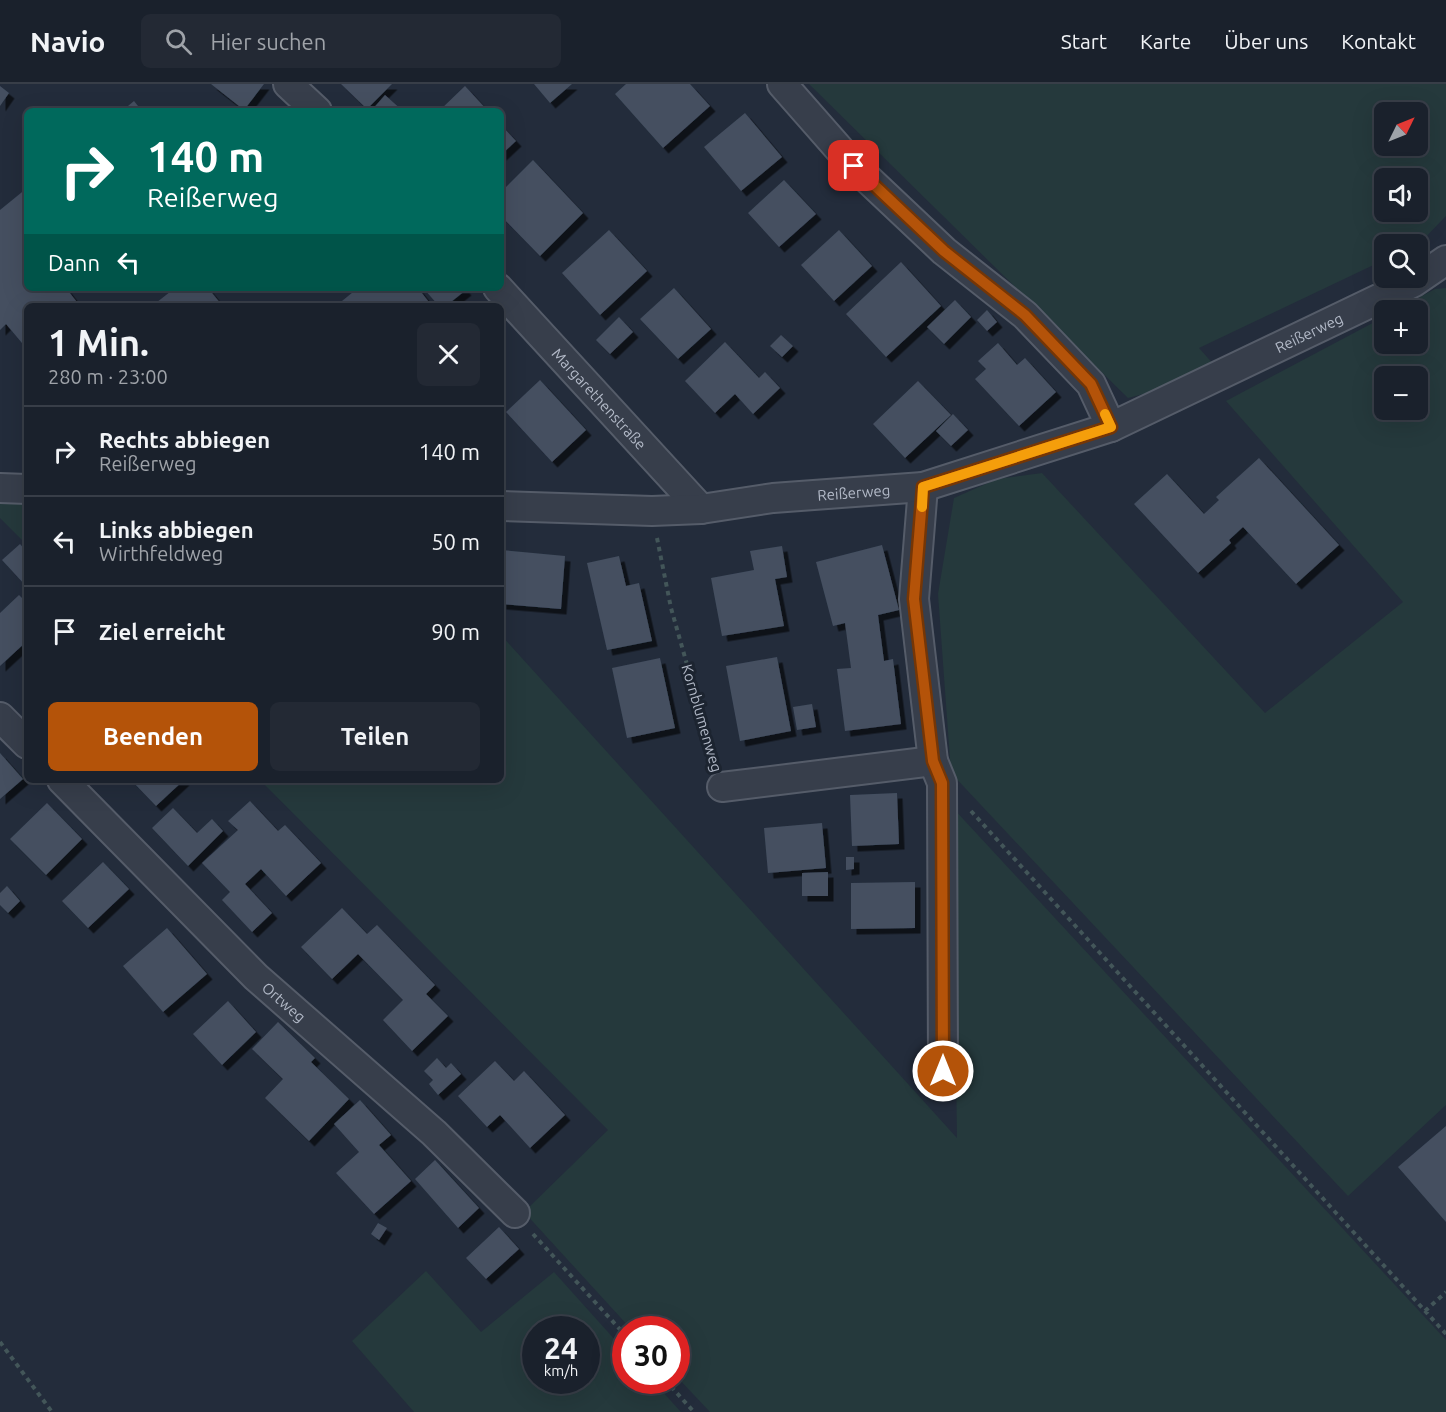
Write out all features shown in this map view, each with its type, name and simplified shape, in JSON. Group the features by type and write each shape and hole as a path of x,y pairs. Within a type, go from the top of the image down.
{"street":[{"path":"288,84 314,108"},
{"path":"782,84 854,166 944,251 1025,315 1091,384 1111,427"},
{"name":"Reißerweg","path":"504,506 652,511 701,509 773,498 923,487 1111,427 1414,282 1446,261"},
{"name":"Margarethenstraße","path":"501,291 701,509"},
{"path":"923,487 914,599 938,772 943,1071"},
{"path":"0,488 24,489"},
{"path":"0,717 24,741"},
{"name":"Kornblumenweg","path":"722,787 938,772"},
{"name":"Ortweg","path":"65,783 256,977 435,1133 515,1213"}],"path":[{"name":"Kornblumenweg","path":"652,511 671,608 722,787"},
{"path":"938,772 1446,1334"},
{"path":"515,1213 612,1320"},
{"path":"1425,1311 1446,1292"},
{"path":"0,1342 52,1412"},
{"path":"678,1394 694,1412"}],"green space":[{"path":"809,84 1446,84 1446,216 1428,235 1374,234 1374,265 1199,348 1215,366 1178,385 1128,398"},
{"path":"1446,288 1446,1105 1348,1196 951,773 938,594 954,498 997,479 1042,473 1265,713 1403,602 1226,401 1374,322 1374,354 1428,354 1428,300 1415,300 1435,289"},
{"path":"0,502 24,504 24,542 0,518"},
{"path":"504,638 957,1138 952,807 1446,1340 1446,1412 710,1412 690,1391 690,1316 619,1316 524,1212 608,1130 263,783 504,783"},
{"path":"426,1271 481,1332 554,1272 594,1316 522,1316 522,1394 600,1394 600,1323 612,1337 612,1394 665,1394 681,1412 414,1412 352,1341"}],"building":[{"path":"211,84 264,84 246,108 241,108"},
{"path":"341,84 392,84 368,108"},
{"path":"534,84 572,84 550,103"},
{"path":"626,84 690,84 710,106 663,148 615,94"},
{"path":"0,86 9,93 0,106"},
{"path":"465,86 485,108 442,108"},
{"path":"385,95 400,108 374,108"},
{"path":"134,101 140,108 126,108"},
{"path":"745,113 782,157 741,191 704,147"},
{"path":"504,128 516,141 504,152"},
{"path":"533,160 583,213 540,256 504,219 504,189"},
{"path":"784,180 816,214 779,247 748,213"},
{"path":"24,190 24,291 68,291 78,303 24,303 24,345 6,324 0,330 0,210"},
{"path":"609,230 647,271 600,315 562,273"},
{"path":"839,230 872,266 834,301 801,265"},
{"path":"901,262 941,306 886,357 846,314"},
{"path":"674,288 711,329 678,359 640,319"},
{"path":"171,291 210,291 220,303 156,303"},
{"path":"354,291 420,291 430,303 343,303 342,301"},
{"path":"426,291 465,291 450,303 436,303"},
{"path":"955,300 971,317 944,344 927,327"},
{"path":"987,310 997,322 987,331 977,320"},
{"path":"619,317 633,332 610,354 596,340"},
{"path":"781,335 793,346 782,357 770,346"},
{"path":"725,342 759,378 765,372 780,388 753,414 735,394 715,413 685,381"},
{"path":"998,343 1017,365 1025,358 1056,392 1019,426 975,379 986,369 978,361"},
{"path":"540,380 586,430 552,462 506,412"},
{"path":"918,381 951,415 905,458 873,424"},
{"path":"953,414 968,430 951,446 936,431"},
{"path":"1259,458 1339,545 1296,584 1243,527 1229,540 1231,543 1198,573 1134,504 1167,474 1204,514 1219,500 1216,497"},
{"path":"20,544 24,549 24,584 2,560"},
{"path":"882,545 899,610 878,615 884,661 893,659 901,724 845,731 837,669 851,668 845,623 833,626 816,562"},
{"path":"782,546 787,577 775,579 784,626 722,636 711,578 754,570 750,551"},
{"path":"504,550 565,556 561,609 504,604"},
{"path":"619,556 626,586 639,583 652,641 607,650 587,563"},
{"path":"19,595 24,600 24,644 0,666 0,613"},
{"path":"777,657 791,731 740,741 726,666"},
{"path":"660,658 675,728 627,738 612,668"},
{"path":"812,704 816,727 797,730 793,707"},
{"path":"0,753 23,779 0,799"},
{"path":"134,783 181,783 156,806"},
{"path":"897,793 899,844 852,846 850,795"},
{"path":"250,801 278,831 285,825 321,863 286,896 261,869 245,884 272,913 252,932 222,900 230,892 202,863 238,830 228,821"},
{"path":"47,803 82,839 46,875 10,839"},
{"path":"173,808 197,833 212,819 223,831 188,866 152,828"},
{"path":"822,823 826,868 768,873 764,828"},
{"path":"846,857 854,857 854,869 846,870"},
{"path":"103,862 129,889 88,928 62,901"},
{"path":"828,872 828,896 802,896 802,873"},
{"path":"915,882 915,928 851,929 851,883"},
{"path":"7,886 20,901 8,913 0,905 0,893"},
{"path":"342,908 367,934 377,925 435,985 426,994 448,1016 412,1051 383,1020 403,1000 358,954 332,979 301,947"},
{"path":"167,928 207,974 163,1012 123,966"},
{"path":"228,1001 256,1032 222,1065 193,1034"},
{"path":"278,1022 315,1058 311,1062 349,1099 309,1141 265,1098 283,1079 252,1049"},
{"path":"437,1058 446,1068 451,1063 461,1074 438,1095 429,1084 433,1080 424,1071"},
{"path":"495,1061 514,1081 524,1071 565,1115 530,1148 500,1115 487,1127 458,1096"},
{"path":"360,1100 391,1135 379,1145 411,1181 374,1214 336,1173 359,1152 334,1124"},
{"path":"1446,1126 1446,1222 1398,1167"},
{"path":"435,1160 479,1208 458,1228 415,1179"},
{"path":"378,1223 387,1228 379,1240 371,1234"},
{"path":"499,1227 519,1249 486,1279 466,1258"}],"slow traffic":[{"path":"922,507 923,487 1111,427 1105,414"}],"route":[{"path":"854,166 944,251 1025,315 1091,384 1111,427 923,487 914,599 933,761 942,783 943,1071"}]}
